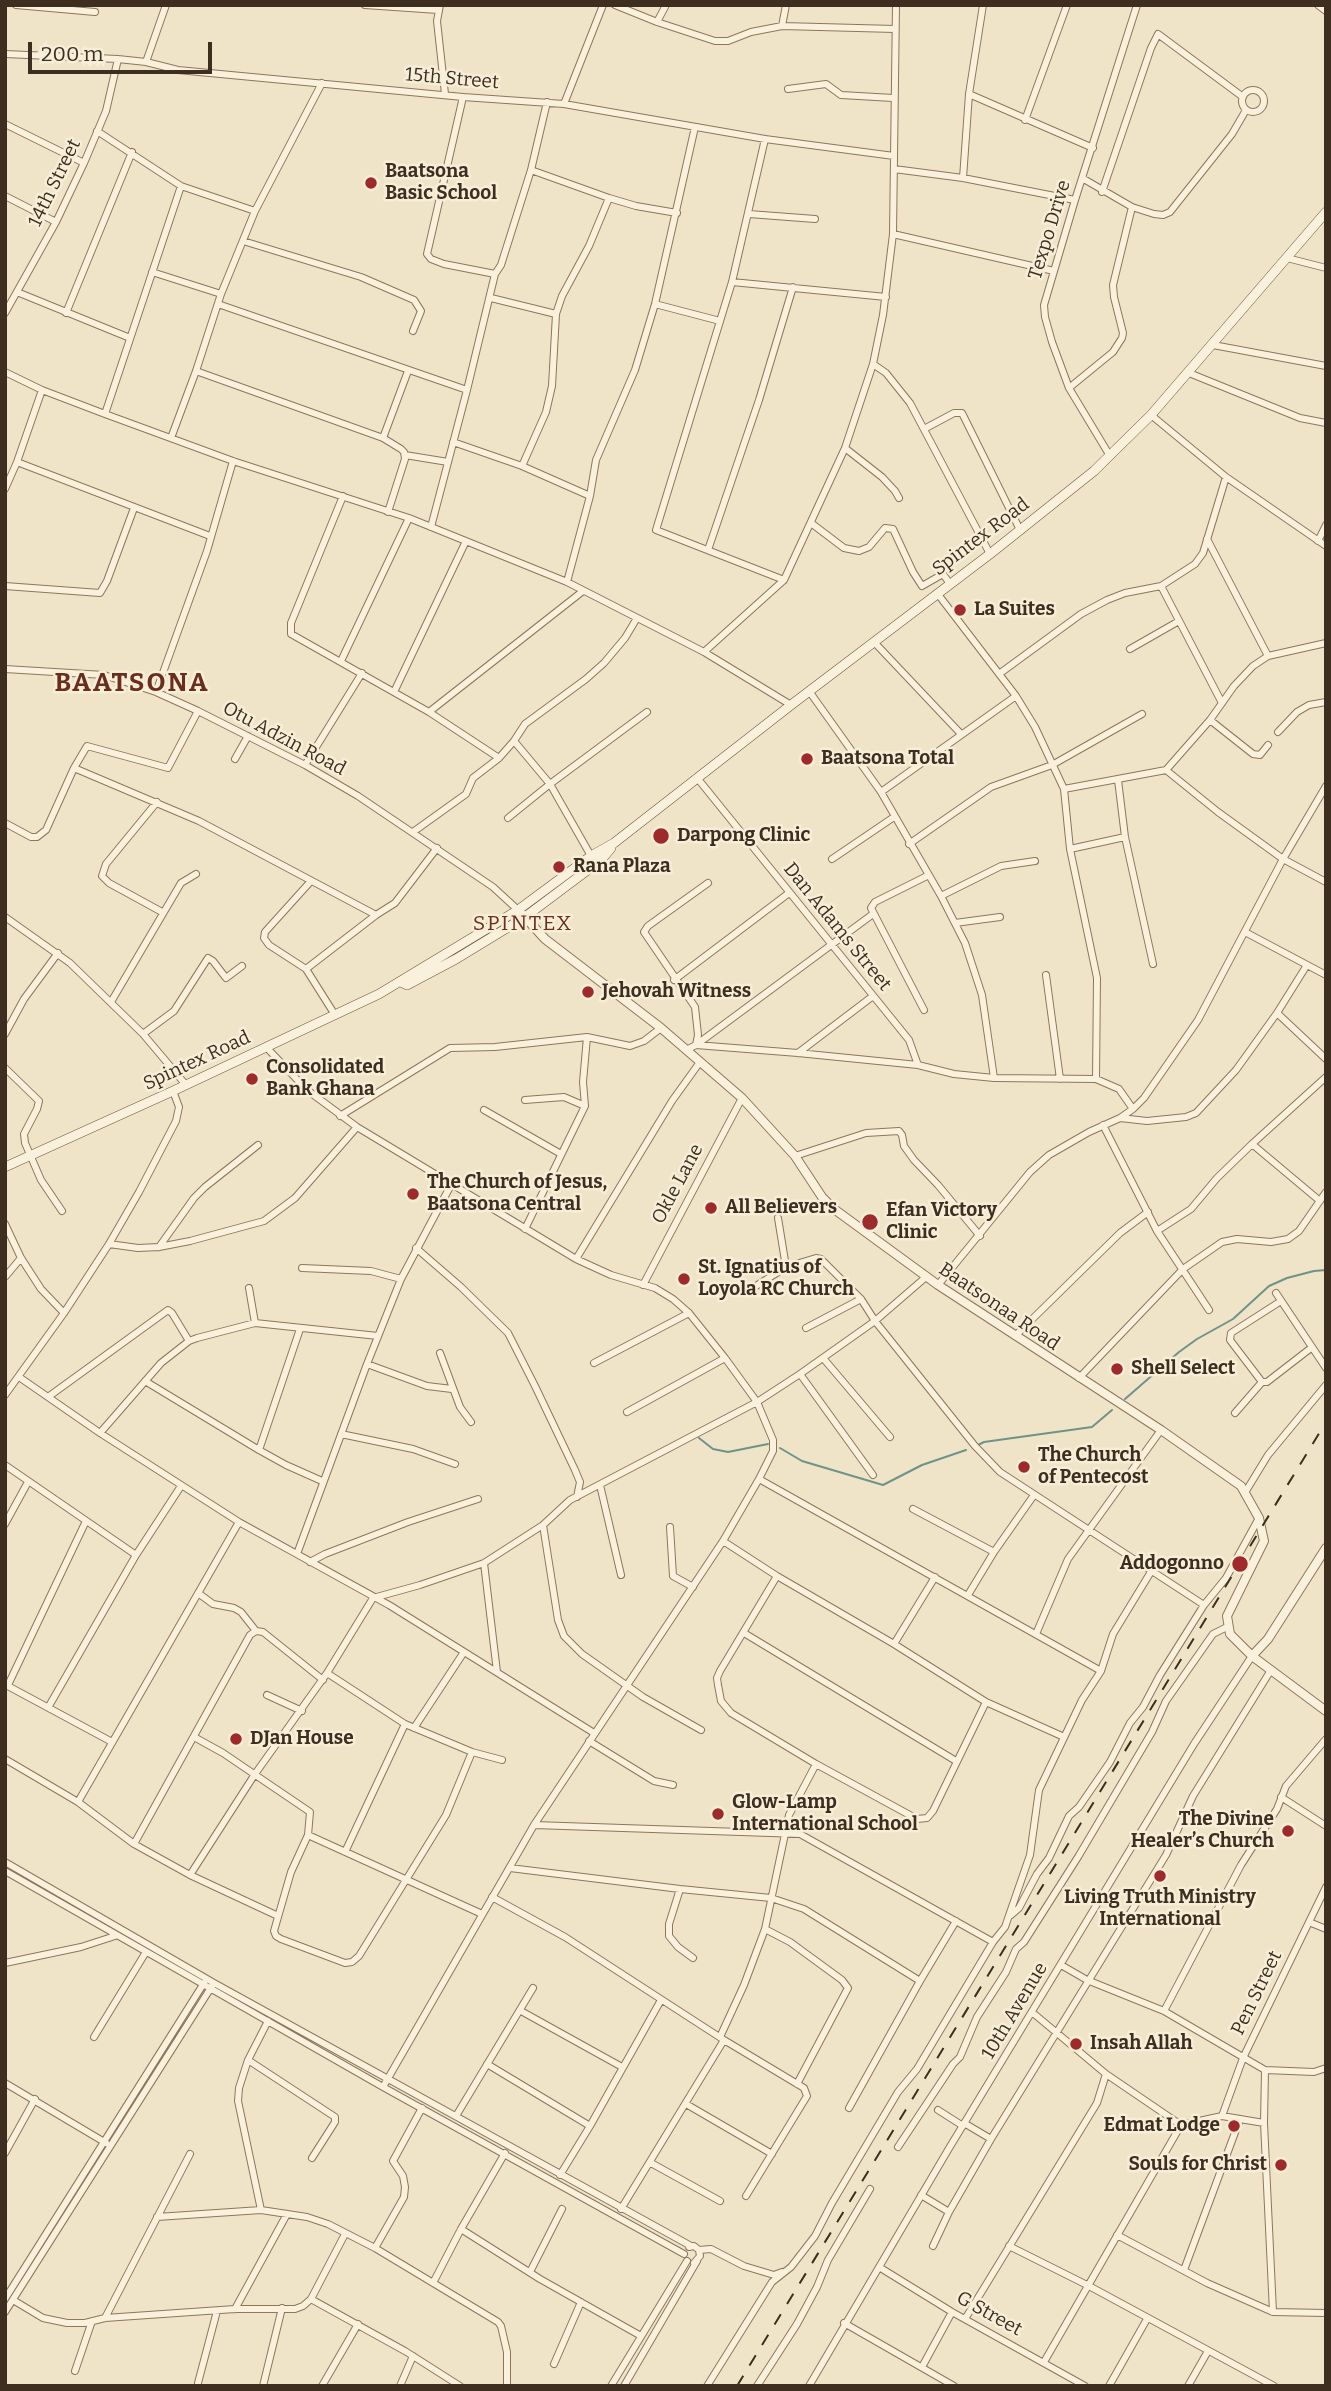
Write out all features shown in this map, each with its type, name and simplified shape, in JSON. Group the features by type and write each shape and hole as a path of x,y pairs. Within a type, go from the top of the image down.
{"main road":[{"name":"Spintex Road","path":"522,913 591,856 614,844 790,705 990,554 1110,456 1189,373 1326,212"},
{"name":"Spintex Road","path":"5,1167 186,1086 401,982 407,985 456,960 601,860 614,844"}],"street":[{"path":"16,5 95,12"},
{"path":"146,62 166,5"},
{"path":"365,5 439,8 445,93"},
{"path":"564,104 603,5"},
{"path":"615,5 715,41 728,41 751,32 782,26 895,29"},
{"path":"657,22 666,5"},
{"path":"782,26 786,5"},
{"path":"704,652 784,580 845,448 873,364 886,297 893,234 896,5"},
{"path":"963,178 969,94 983,5"},
{"path":"1025,120 1067,5"},
{"name":"Texpo Drive","path":"1110,456 1069,388 1045,317 1044,305 1138,5"},
{"path":"1318,5 1326,11"},
{"path":"1102,191 1158,34 1243,97"},
{"name":"15th Street","path":"5,54 146,62 178,70 445,93 463,97 547,102 765,139 894,156"},
{"name":"14th Street","path":"5,313 56,222 84,163 106,111 118,60"},
{"path":"171,438 197,371 221,294 255,211 323,83"},
{"path":"788,89 830,85 841,95 893,98"},
{"path":"1252,90 1257,91 1263,97 1264,103 1260,110 1252,112 1243,106 1243,97 1252,90"},
{"path":"969,94 1093,148"},
{"path":"463,97 427,254 431,259 444,264 495,274"},
{"path":"430,527 495,274 501,265 531,170 547,102"},
{"path":"1082,178 1132,207 1163,215 1170,212 1232,134 1246,110"},
{"path":"5,124 84,163"},
{"path":"567,582 590,496 596,460 635,370 655,304 695,127"},
{"path":"97,131 181,186 255,211"},
{"path":"765,139 732,282 656,530 784,580"},
{"path":"66,313 132,152"},
{"path":"894,169 963,178 1075,201"},
{"path":"531,170 636,206 677,213"},
{"path":"105,414 181,186"},
{"path":"5,196 56,222"},
{"path":"522,466 546,411 552,386 556,314 609,198"},
{"path":"1069,388 1106,359 1122,338 1114,285 1132,207"},
{"path":"749,214 815,219"},
{"path":"893,234 1054,271"},
{"path":"243,241 361,277 414,300 421,312 413,331"},
{"path":"1287,258 1326,268"},
{"path":"152,272 221,294"},
{"path":"732,282 886,297"},
{"path":"709,550 760,400 793,287"},
{"path":"5,296 15,295 130,338"},
{"path":"491,298 556,314"},
{"path":"218,304 467,390"},
{"path":"655,304 720,321"},
{"path":"1213,345 1326,366"},
{"path":"873,364 886,373 898,387 924,429 990,554"},
{"path":"197,371 383,438 405,454 448,462"},
{"path":"383,438 408,371"},
{"path":"5,372 42,390 105,414 233,461 409,519 567,582 704,652 790,705"},
{"path":"1189,373 1300,418 1326,423"},
{"path":"5,489 42,390"},
{"path":"924,429 954,413 962,413 1020,530"},
{"path":"1151,415 1226,477 1326,547"},
{"path":"453,442 522,466 590,496"},
{"path":"845,448 882,477 899,498"},
{"path":"388,512 405,454"},
{"path":"156,692 206,554 233,461"},
{"path":"17,462 210,536"},
{"path":"999,674 1081,614 1125,593 1161,586 1195,564 1203,553 1226,477"},
{"path":"343,496 290,629 291,635 429,712 499,758"},
{"path":"5,586 100,593 134,508"},
{"path":"341,661 409,519"},
{"path":"811,523 844,548 859,551 869,547 885,528 892,529 922,586 943,574 950,583"},
{"path":"1318,541 1326,525"},
{"path":"1207,540 1268,656"},
{"path":"394,692 466,541"},
{"path":"1161,586 1222,702"},
{"path":"429,712 583,592"},
{"path":"937,593 1016,696 1035,727 1064,789 1070,849 1098,986 1096,1079"},
{"path":"413,832 466,794 473,778 499,758 525,724 604,663 625,638 637,618"},
{"path":"1130,649 1179,621"},
{"path":"874,642 961,733"},
{"path":"1064,789 1166,770 1210,720 1245,673 1268,656 1326,643"},
{"name":"Otu Adzin Road","path":"5,669 104,675 156,692 198,711 305,765 380,810 493,887 522,913"},
{"path":"305,765 362,673"},
{"path":"809,691 881,792 965,943 980,986 994,1079"},
{"path":"881,792 1016,696"},
{"path":"1278,732 1297,712 1309,705 1326,702"},
{"path":"5,822 31,837 47,830 74,768 85,748 90,746 168,768 198,711"},
{"path":"508,818 647,712"},
{"path":"909,844 991,787 1052,765 1142,714"},
{"path":"1210,720 1254,754 1260,755 1268,745"},
{"path":"235,759 248,736"},
{"path":"514,741 550,784 591,856"},
{"path":"74,768 200,821 376,915"},
{"path":"1166,770 1283,859 1326,882"},
{"name":"Dan Adams Street","path":"698,779 909,1040 918,1065"},
{"path":"1118,780 1125,837 1153,964"},
{"path":"937,1285 1030,1172 1049,1155 1133,1109 1167,1066 1198,1020 1283,859 1326,786"},
{"path":"157,802 106,864 102,876 109,883 162,912"},
{"path":"832,859 894,817"},
{"path":"1070,849 1125,837"},
{"path":"306,969 395,903 437,848"},
{"path":"941,896 1001,866 1035,861"},
{"path":"111,1002 181,883 195,874"},
{"path":"924,1010 873,915 872,908 875,902 929,874"},
{"path":"312,881 265,932 264,938 269,945 306,969 335,1015"},
{"path":"696,1045 697,1013 646,937 645,929 708,883"},
{"path":"674,980 789,893"},
{"name":"Baatsonaa Road","path":"522,913 545,939 661,1028 742,1098 795,1156 821,1197 834,1209 937,1285 1161,1430 1227,1474 1246,1491 1259,1518 1264,1541 1227,1616 1227,1627"},
{"path":"686,1050 873,915"},
{"path":"955,923 1000,916"},
{"path":"5,917 58,953 111,1002 143,1034 186,1086"},
{"path":"1245,932 1326,975"},
{"path":"5,1034 24,999 58,953"},
{"path":"143,1034 174,1011 208,958 226,978 242,966"},
{"path":"1120,1118 1147,1121 1186,1117 1196,1113 1237,1070 1307,965"},
{"path":"1046,975 1060,1079"},
{"path":"798,1053 873,996"},
{"path":"1277,1013 1326,1059"},
{"path":"340,1116 450,1048 495,1047 587,1037 630,1046 644,1041 661,1028"},
{"path":"525,1229 585,1106 583,1082 587,1037"},
{"path":"696,1045 918,1065 954,1074 994,1079 1096,1079 1119,1089 1133,1109"},
{"path":"267,1048 294,1078 357,1127 576,1259 611,1275 663,1291 689,1313 757,1402 774,1446 759,1479 723,1541 534,1825 383,2087"},
{"path":"576,1259 672,1101 700,1062"},
{"path":"5,1068 39,1101 24,1134 25,1143 41,1180 62,1211"},
{"path":"1157,1231 1191,1209 1252,1144 1326,1077"},
{"path":"5,1395 109,1244 176,1121 179,1107 173,1091"},
{"path":"525,1100 564,1097 585,1106"},
{"name":"Okle Lane","path":"643,1284 742,1098"},
{"path":"484,1110 561,1154"},
{"path":"1103,1125 1157,1231 1209,1310"},
{"path":"109,1244 138,1248 159,1247 264,1221 295,1198 357,1127"},
{"path":"795,1156 866,1133 899,1131 904,1146 914,1160 980,1236"},
{"path":"1252,1144 1320,1201"},
{"path":"159,1247 194,1198 258,1145"},
{"path":"297,1554 322,1481 401,1279 452,1184"},
{"path":"1079,1378 1183,1269 1222,1242 1237,1239 1271,1242 1288,1239 1299,1231 1326,1192"},
{"path":"1015,1336 1120,1233 1148,1212"},
{"path":"778,1218 786,1267"},
{"path":"5,1224 21,1258 41,1289 64,1313"},
{"path":"416,1248 508,1333 575,1470 580,1482 577,1497"},
{"path":"5,1277 21,1258"},
{"path":"756,1286 786,1267 821,1259 861,1299 875,1321 979,1451 1000,1472 1204,1605"},
{"path":"302,1268 371,1271 401,1279"},
{"path":"190,1875 255,1774 302,1711 373,1598 484,1563 542,1525 560,1507 757,1402 875,1321 926,1277"},
{"path":"249,1288 255,1323"},
{"path":"1276,1293 1326,1368"},
{"path":"806,1328 861,1299"},
{"path":"1262,1382 1230,1340 1230,1336 1231,1332 1281,1301"},
{"path":"48,1397 168,1310 188,1341"},
{"path":"594,1363 689,1313"},
{"path":"100,1433 161,1363 188,1341 255,1323 378,1336"},
{"path":"258,1450 300,1329"},
{"path":"1235,1413 1262,1382 1267,1382 1311,1348"},
{"path":"440,1353 460,1407 471,1422"},
{"path":"823,1357 890,1437"},
{"path":"627,1412 725,1358"},
{"path":"367,1364 426,1386 452,1389"},
{"path":"800,1374 873,1475"},
{"path":"19,1377 100,1433 239,1522 464,1652 594,1733"},
{"path":"145,1381 258,1450 322,1481"},
{"path":"1246,1491 1268,1455 1326,1385"},
{"path":"1036,1634 1068,1559 1161,1430"},
{"path":"341,1434 413,1449 455,1464"},
{"path":"5,1465 136,1555"},
{"path":"759,1479 1101,1671"},
{"path":"5,1524 28,1482"},
{"path":"600,1485 621,1575"},
{"path":"49,1706 136,1555 181,1486"},
{"path":"968,1595 1034,1495"},
{"path":"310,1562 396,1527 478,1499"},
{"path":"913,1509 994,1552"},
{"path":"1010,1916 1019,1908 1049,1858 1069,1816 1079,1807 1110,1762 1130,1723 1143,1707 1204,1605 1226,1578 1259,1518"},
{"path":"86,1521 6,1685 112,1742"},
{"path":"78,1802 239,1522"},
{"path":"542,1525 558,1620 564,1636 582,1654 628,1686 701,1730"},
{"path":"670,1527 673,1576 693,1587"},
{"path":"723,1541 986,1702 1064,1737"},
{"path":"1252,1656 1268,1639 1326,1548"},
{"path":"484,1563 496,1672"},
{"path":"707,2386 766,2290 815,2236 898,2092 917,2069 993,1942 1005,1927 1032,1846 1039,1790 1082,1700 1101,1671 1114,1634 1152,1570"},
{"path":"777,1576 717,1678 721,1701 731,1713 816,1764 917,1819 927,1818 933,1811 986,1702"},
{"path":"894,1644 935,1577"},
{"path":"198,1593 209,1602 241,1612 256,1631"},
{"path":"898,2147 960,2057 977,2017 1006,1972 1016,1950 1024,1942 1078,1857 1152,1732 1166,1701 1213,1634 1227,1627 1234,1640 1252,1656 1325,1709"},
{"path":"134,1844 250,1635 256,1631 263,1632 325,1676 405,1724 471,1752 502,1760"},
{"path":"744,1633 956,1761"},
{"path":"414,1728 464,1652"},
{"name":"10th Avenue","path":"809,2386 844,2323 1187,1756 1252,1656"},
{"path":"933,2246 949,2212 991,2139 1166,1855 1193,1796 1270,1670"},
{"path":"267,1695 302,1711"},
{"path":"345,1852 405,1724"},
{"path":"194,1737 307,1808 311,1817 308,1835 290,1872 274,1931 276,1936 345,1963 352,1962 359,1956 446,1815 471,1752"},
{"path":"1164,2011 1241,1865 1277,1809 1286,1786 1326,1738"},
{"path":"589,1741 654,1781 673,1784"},
{"path":"5,1759 78,1802 134,1844 190,1875 278,1916"},
{"path":"621,2210 686,2104 722,2038 765,1929 789,1815 816,1764"},
{"path":"1281,1797 1326,1826"},
{"path":"534,1825 800,1834 993,1942"},
{"path":"308,1835 482,1914"},
{"path":"5,1862 212,1985 388,2078 621,2210 699,2250 711,2249 764,2273 774,2275 785,2272"},
{"path":"510,1868 771,1898 804,1909 920,1981"},
{"path":"5,1871 116,1936 205,1981"},
{"name":"Pen Street","path":"1222,2116 1242,2058 1326,1887"},
{"path":"680,1889 669,1924 669,1936 693,1958"},
{"path":"492,1897 565,1937 806,2091 807,2096 746,2196"},
{"path":"849,2108 956,1921"},
{"path":"1310,1922 1326,1929"},
{"path":"765,1929 790,1942 842,1980 848,1988 797,2084"},
{"path":"5,1963 81,1947 116,1936"},
{"path":"94,2037 146,1952"},
{"path":"1061,1965 1087,1980 1164,2011 1265,2070 1314,2072 1326,2068"},
{"path":"5,2312 9,2300 205,1981"},
{"path":"212,1985 268,2021 383,2087 684,2254 687,2261"},
{"path":"107,2143 212,1985"},
{"path":"456,2116 533,1988"},
{"path":"560,2175 660,2000"},
{"path":"521,2011 622,2067"},
{"path":"1033,2013 1106,2074 1181,2125 1222,2116 1264,2123"},
{"path":"261,2210 238,2101 239,2088 248,2060 268,2021"},
{"path":"248,2060 335,2117 335,2122 312,2158"},
{"path":"487,2064 590,2126"},
{"path":"1265,2070 1264,2123 1272,2312"},
{"path":"965,2319 1097,2103 1106,2074"},
{"path":"5,2083 107,2143"},
{"path":"5,2153 35,2099"},
{"path":"686,2104 772,2154"},
{"path":"375,2248 404,2197 402,2176 393,2161 422,2108"},
{"path":"937,2110 991,2139"},
{"path":"1184,2270 1240,2119"},
{"path":"1044,2362 1181,2125"},
{"path":"433,2283 505,2153"},
{"path":"105,2318 190,2154"},
{"path":"651,2163 720,2201"},
{"path":"757,2386 797,2324 828,2260 870,2189"},
{"path":"921,2195 949,2212"},
{"path":"530,2272 562,2209"},
{"path":"157,2217 261,2210 328,2224 375,2248 481,2311 501,2326 508,2352 507,2386"},
{"path":"235,2309 287,2214"},
{"path":"461,2229 641,2336"},
{"path":"9,2300 51,2321 76,2323 105,2318 235,2309 295,2309 311,2299 345,2234"},
{"path":"1117,2235 1232,2295 1272,2312 1326,2313"},
{"path":"684,2254 691,2246"},
{"path":"1009,2246 1274,2386"},
{"path":"624,2386 700,2256 699,2250"},
{"path":"687,2261 697,2261"},
{"path":"611,2386 687,2261"},
{"name":"G Street","path":"879,2267 952,2312 1085,2386"},
{"path":"311,2299 413,2356 460,2386"},
{"path":"554,2364 581,2302"},
{"path":"263,2386 282,2308"},
{"path":"198,2383 217,2311"},
{"path":"922,2367 952,2312"},
{"path":"1109,2386 1147,2319"},
{"path":"75,2371 92,2321"},
{"path":"844,2323 954,2386"},
{"path":"322,2386 358,2324"},
{"path":"1188,2386 1208,2351"},
{"path":"400,2386 413,2356"}],"waterway":[{"path":"1125,1399 1179,1352 1233,1319 1269,1286 1287,1278 1326,1270"},
{"path":"976,1446 984,1442 1092,1427 1112,1410"},
{"path":"699,1438 713,1449 728,1452 768,1444"},
{"path":"780,1448 802,1461 883,1485 922,1465 966,1450"}],"railway":[{"path":"737,2386 1326,1422"}],"place":[{"name":"Baatsona Basic School","path":"371,183"},
{"name":"La Suites","path":"960,610"},
{"name":"Baatsona Total","path":"807,759"},
{"name":"Darpong Clinic","path":"661,836"},
{"name":"Rana Plaza","path":"559,867"},
{"name":"Jehovah Witness","path":"588,992"},
{"name":"Consolidated Bank Ghana","path":"252,1079"},
{"name":"The Church of Jesus, Baatsona Central","path":"413,1194"},
{"name":"All Believers","path":"711,1208"},
{"name":"Efan Victory Clinic","path":"870,1222"},
{"name":"St. Ignatius of Loyola RC Church","path":"684,1279"},
{"name":"Shell Select","path":"1117,1369"},
{"name":"The Church of Pentecost","path":"1024,1467"},
{"name":"Addogonno","path":"1240,1564"},
{"name":"DJan House","path":"236,1739"},
{"name":"Glow-Lamp International School","path":"718,1814"},
{"name":"The Divine Healer’s Church","path":"1288,1831"},
{"name":"Living Truth Ministry International","path":"1160,1876"},
{"name":"Insah Allah","path":"1076,2044"},
{"name":"Edmat Lodge","path":"1234,2126"},
{"name":"Souls for Christ","path":"1281,2165"}],"district":[{"name":"BAATSONA","path":"132,684"},
{"name":"SPINTEX","path":"523,924"}]}
